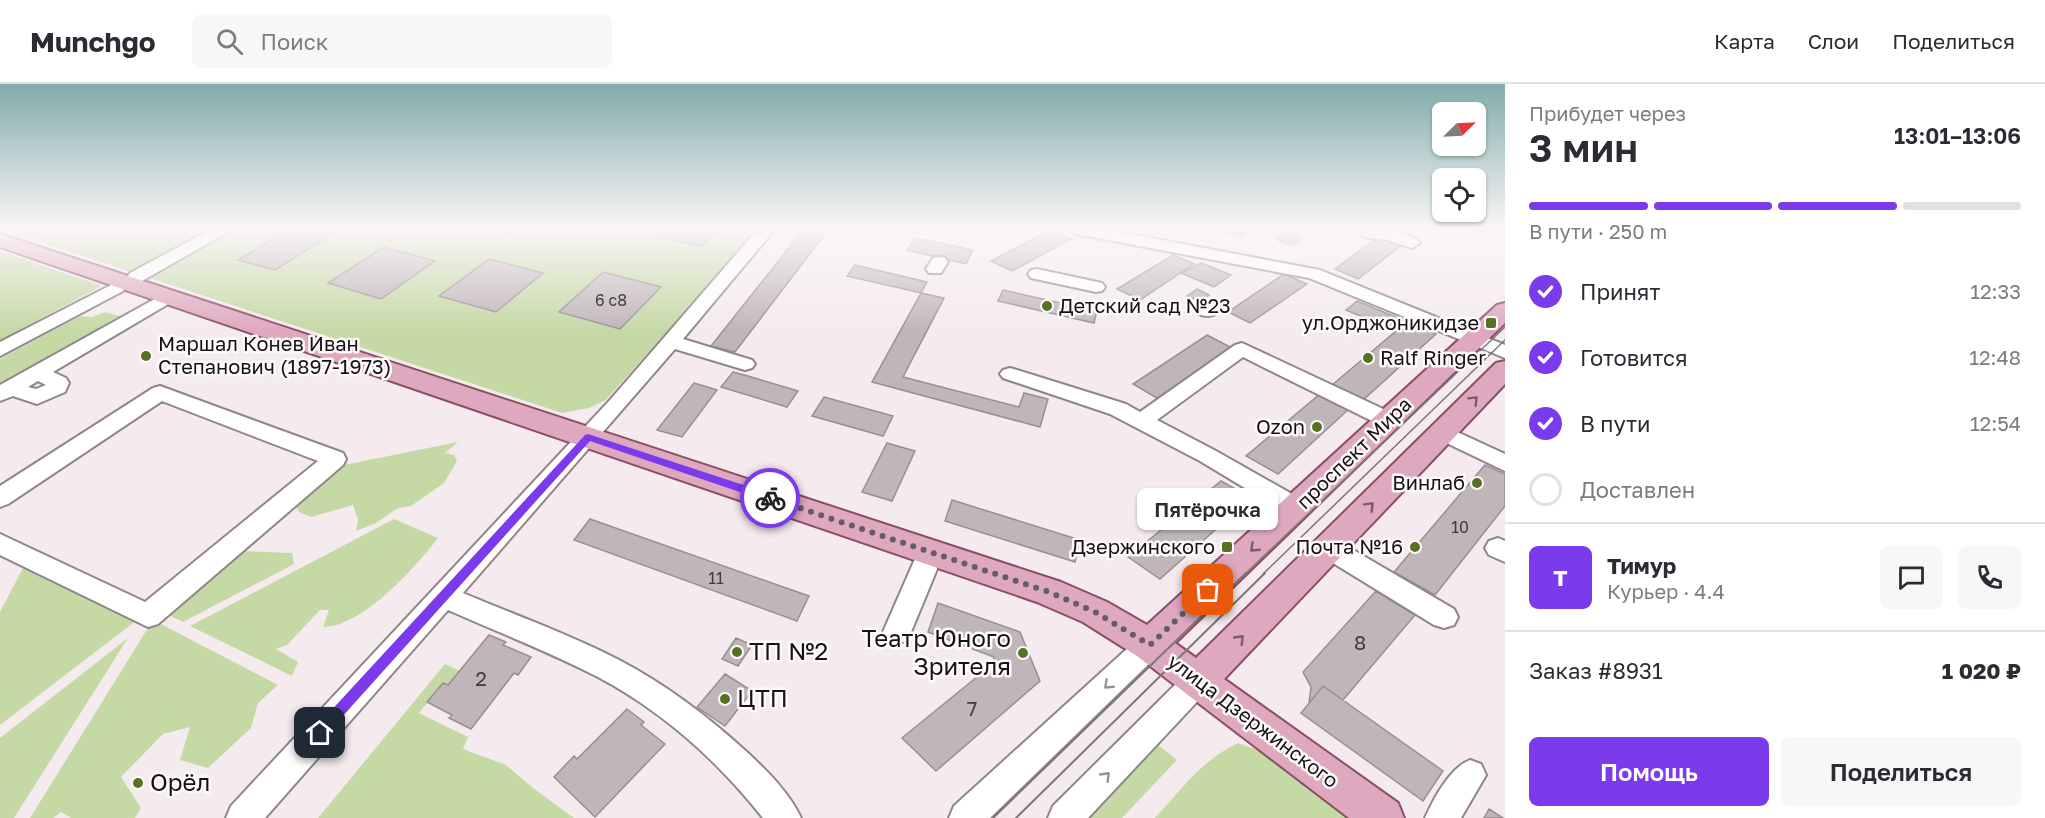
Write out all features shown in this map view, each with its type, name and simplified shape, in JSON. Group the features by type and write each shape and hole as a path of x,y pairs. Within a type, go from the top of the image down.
{"main road":[{"name":"улица Дзержинского","path":"70,263 1049,592 1095,612 1150,645 1383,818"},
{"name":"проспект Мира","path":"1150,645 1503,314"},
{"path":"1199,681 1505,369"}],"street":[{"path":"136,277 161,263"},
{"path":"243,818 588,437 738,263"},
{"path":"1257,263 1314,274 1505,352"},
{"path":"1037,274 1096,286"},
{"path":"0,350 117,287"},
{"path":"9,392 169,296"},
{"path":"670,342 745,364"},
{"path":"1142,421 1242,349 1388,420"},
{"path":"1010,374 1118,409 1208,456 1297,508"},
{"path":"9,392 37,397 58,387 58,383 42,375"},
{"path":"0,498 160,393 335,459 148,616 0,544"},
{"path":"1442,432 1505,463"},
{"path":"1329,548 1444,617"},
{"path":"897,632 931,552"},
{"path":"443,596 609,669 654,696 705,733 753,780 784,818"},
{"name":"проспект Мира","path":"966,818 1150,645"},
{"path":"1065,818 1199,681"},
{"path":"1443,818 1470,775"}],"green space":[{"path":"0,263 36,263 102,286 0,340"},
{"path":"105,263 728,263 606,400 589,408 562,413"},
{"path":"105,312 123,317 0,386 0,359 80,316 92,317"},
{"path":"458,442 445,453 454,455 457,461 444,483 411,506 398,508 376,523 356,531 358,520 353,505 311,517 299,512 295,504 339,466"},
{"path":"394,519 438,538 416,565 370,607 338,624 323,627 329,610 320,610 287,645 276,649 298,662 292,676 190,626"},
{"path":"241,551 292,553 294,564 183,622 165,613"},
{"path":"25,564 137,620 0,725 0,612"},
{"path":"153,620 278,685 258,703 251,728 208,768 180,760 190,727 163,734 121,777 141,808 135,818 71,818 61,812 53,818 30,818"},
{"path":"128,638 14,818 0,818 0,738"},
{"path":"445,664 460,671 448,685 443,683 419,713 468,737 463,749 506,765 574,818 318,818"},
{"path":"1238,743 1266,753 1348,818 1155,818 1203,767"},
{"path":"1157,744 1177,760 1122,818 1085,818"}],"building":[{"path":"250,263 286,263 275,270"},
{"path":"359,263 432,263 381,299 328,283"},
{"path":"483,263 505,263 543,273 496,312 439,296"},
{"path":"777,263 803,263 735,352 711,346"},
{"path":"996,263 1026,263 1012,271"},
{"path":"1159,263 1194,264 1140,300 1117,289"},
{"path":"1202,263 1231,275 1214,287 1181,273"},
{"path":"1343,263 1378,263 1358,279 1335,269"},
{"path":"855,265 927,282 921,293 847,276"},
{"path":"603,272 661,287 620,329 559,312"},
{"path":"1284,274 1307,284 1250,323 1228,312"},
{"path":"1197,289 1209,295 1199,301 1187,296"},
{"name":"Детский сад №23","path":"1003,290 1097,311 1094,323 998,301"},
{"path":"921,293 944,298 903,377 1019,407 1024,393 1048,399 1040,427 872,382"},
{"path":"1357,301 1436,334 1363,400 1332,385 1396,331 1346,310"},
{"path":"1207,335 1236,350 1162,401 1133,384"},
{"path":"733,372 798,391 787,407 721,387"},
{"path":"694,383 717,390 682,437 657,430"},
{"path":"1320,394 1350,408 1278,474 1246,456"},
{"path":"824,397 893,416 883,436 812,416"},
{"path":"887,443 915,451 892,501 862,492"},
{"path":"1485,465 1505,474 1505,506 1435,595 1394,572"},
{"path":"1221,481 1251,498 1160,579 1128,557"},
{"path":"952,500 1080,540 1075,562 945,521"},
{"path":"590,519 809,596 797,621 574,540"},
{"path":"1376,591 1415,615 1343,700 1323,686 1309,703 1311,687 1303,672"},
{"path":"938,603 1020,632 1040,681 936,771 902,738 994,663 994,657 928,632"},
{"path":"489,635 506,642 503,645 531,657 518,675 514,673 471,729 449,718 452,715 427,702 443,683 448,685"},
{"name":"ТП №2","path":"736,638 752,645 738,666 722,659"},
{"name":"ЦТП","path":"725,674 752,691 725,726 697,707"},
{"path":"1323,686 1443,771 1423,801 1301,713"},
{"path":"627,709 644,722 641,725 665,744 595,817 554,777 574,756 577,759"},
{"path":"1489,809 1503,818 1484,818"}],"tram line":[{"path":"1245,574 1505,327"},
{"path":"1263,574 1505,340"},
{"path":"993,818 1246,573"},
{"path":"1016,818 1265,573"}],"way so far":[{"path":"770,498 1049,592 1095,612 1150,645 1208,590"}],"place":[{"name":"Детский сад №23","path":"1047,306"},
{"name":"ул.Орджоникидзе","path":"1491,323"},
{"name":"Маршал Конев Иван Степанович (1897-1973)","path":"146,356"},
{"name":"Ralf Ringer","path":"1368,358"},
{"name":"Ozon","path":"1317,427"},
{"name":"Винлаб","path":"1477,483"},
{"name":"Дзержинского","path":"1227,547"},
{"name":"Почта №16","path":"1415,547"},
{"name":"Пятёрочка","path":"1208,590"},
{"name":"ТП №2","path":"737,652"},
{"name":"Театр Юного Зрителя","path":"1023,653"},
{"name":"ЦТП","path":"725,699"},
{"name":"Орёл","path":"138,783"}],"route":[{"path":"320,733 588,437 770,498"}]}
